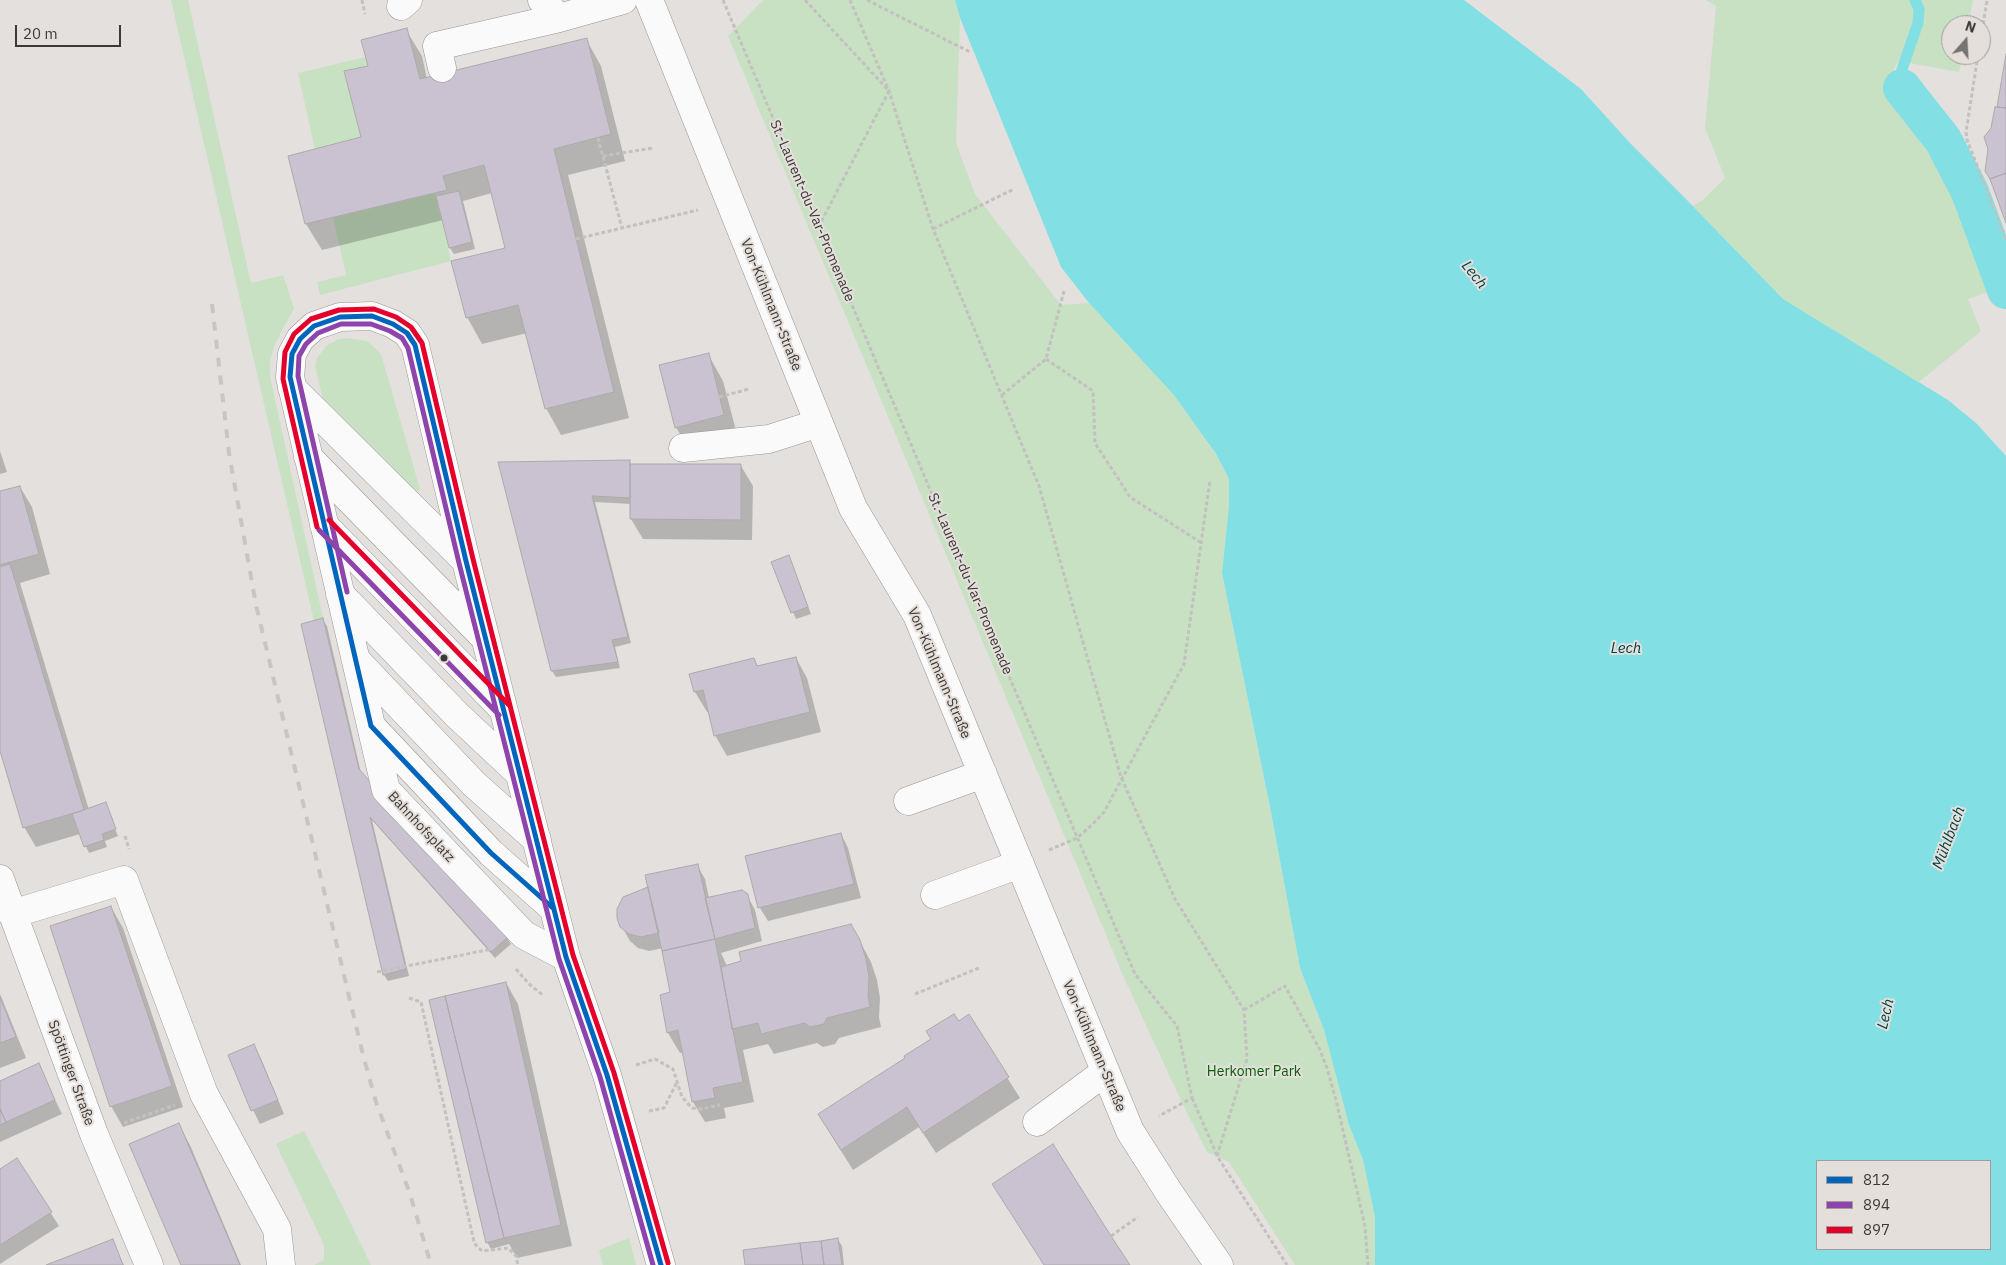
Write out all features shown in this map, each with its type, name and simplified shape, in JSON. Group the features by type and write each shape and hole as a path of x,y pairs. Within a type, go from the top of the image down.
{"street":[{"path":"442,68 437,46 550,9 623,0"},
{"name":"Von-Kühlmann-Straße","path":"649,0 852,508 917,615 1130,1131 1216,1261"},
{"name":"Bahnhofsplatz","path":"566,957 524,935 386,790 290,377 292,354 300,339 314,326 340,317 372,316 393,324 406,333 415,345 466,561 566,957 607,1075 661,1265"},
{"path":"292,388 466,561"},
{"path":"683,448 769,439 819,422"},
{"path":"308,457 486,639"},
{"path":"324,526 504,710"},
{"path":"340,594 457,715 520,774"},
{"path":"355,659 474,784 537,840"},
{"path":"371,726 491,853 554,908"},
{"path":"908,801 983,774"},
{"path":"935,895 1020,864"},
{"name":"Spöttinger Straße","path":"0,879 94,1134 149,1265"},
{"path":"12,914 124,880 204,1094 277,1229 281,1265"},
{"path":"1037,1122 1105,1072"}],"path":[{"path":"362,0 366,14"},
{"name":"St.-Laurent-du-Var-Promenade","path":"723,0 1135,974 1177,1026 1192,1098 1217,1156 1287,1265"},
{"path":"805,0 890,91"},
{"path":"850,0 890,91 933,229 1039,486 1121,777 1175,899 1244,1010 1246,1058 1217,1156"},
{"path":"867,0 970,52"},
{"path":"1985,15 1987,0"},
{"path":"1976,65 1966,132 1967,140 2006,239"},
{"path":"819,227 890,91"},
{"path":"598,138 622,228"},
{"path":"603,156 653,148"},
{"path":"933,229 1014,189"},
{"path":"576,239 730,203"},
{"path":"1002,395 1046,359 1064,291"},
{"path":"1046,359 1093,391 1095,443 1130,497 1200,542"},
{"path":"719,396 748,389"},
{"path":"1020,864 1078,838 1104,812 1121,777 1184,664 1210,480"},
{"path":"377,972 497,948"},
{"path":"915,994 979,968"},
{"path":"1244,1010 1285,986 1319,1048 1335,1094 1366,1226 1368,1265"},
{"path":"409,998 421,1002 474,1242 478,1248 483,1250 508,1248 516,1256 518,1265"},
{"path":"655,1059 672,1069 682,1097 692,1108 701,1109 720,1105"},
{"path":"664,1108 677,1082"},
{"path":"94,1134 204,1094"},
{"path":"1130,1131 1192,1098"},
{"path":"1112,1236 1138,1217"}],"green space":[{"path":"171,0 188,0 251,283 283,275 294,308 275,344 270,361 270,377 323,618 314,621"},
{"name":"Herkomer Park","path":"763,0 955,0 960,18 956,143 975,194 1061,305 1089,303 1173,394 1216,455 1229,479 1229,506 1222,573 1270,807 1300,968 1324,1030 1349,1125 1363,1160 1375,1217 1375,1265 1295,1265 1229,1162 1207,1152 1186,1111 1125,980 728,36"},
{"path":"1706,0 1973,0 1970,15 1941,15 1941,65 1961,65 1959,72 1898,61 1889,79 1941,144 1968,193 1997,289 1968,299 1981,331 1919,382 1783,299 1693,206 1703,200 1725,178 1705,128 1716,6"},
{"path":"366,57 368,66 344,72 361,137 315,149 298,73"},
{"path":"435,193 451,261 320,295 317,282 346,275 333,218"},
{"path":"346,338 367,341 381,354 420,489 415,494 331,412 323,399 315,366 317,358 326,346"},
{"path":"304,1131 371,1265 314,1265 324,1260 324,1245 276,1144"},
{"path":"629,1238 636,1265 603,1265 599,1250"}],"water":[{"name":"Lech","path":"955,0 1464,0 1581,89 1631,144 1783,299 1948,400 1976,423 2006,456 2006,1265 1375,1265 1375,1217 1363,1160 1349,1125 1324,1030 1300,968 1270,807 1222,573 1229,506 1229,479 1216,454 1173,394 1089,303 1061,267 960,18"}],"building":[{"path":"407,28 420,79 587,38 611,134 554,149 614,392 545,409 518,305 466,318 451,261 505,248 484,165 443,176 447,190 305,224 288,156 361,137 344,71 368,66 361,40"},
{"path":"2006,54 2006,108 1997,107"},
{"path":"1995,107 2006,108 2006,173 1990,179 1985,171 1988,149 1984,137 1991,128"},
{"path":"2006,173 2006,223 1990,179"},
{"path":"459,191 472,242 449,248 436,196"},
{"path":"709,353 724,415 675,428 659,365"},
{"path":"630,460 630,498 592,496 628,637 612,640 618,662 551,671 498,462"},
{"path":"630,464 741,464 741,520 630,519"},
{"path":"20,486 39,554 0,565 0,491"},
{"path":"789,555 808,607 791,613 771,562"},
{"path":"10,564 84,810 23,828 0,751 0,567"},
{"path":"323,618 359,769 508,937 491,952 370,817 406,969 383,975 301,624"},
{"path":"796,657 810,712 714,736 703,690 694,692 689,674 754,658 757,666"},
{"path":"106,802 116,829 102,834 104,840 84,847 72,814"},
{"path":"841,833 854,884 758,908 745,856"},
{"path":"698,864 715,939 662,951 645,875"},
{"path":"648,887 659,933 641,937 629,934 620,927 617,909 623,897"},
{"path":"742,890 748,894 755,928 715,939 705,898"},
{"path":"111,906 172,1086 110,1107 50,926"},
{"path":"851,924 860,940 866,959 870,1007 827,1018 824,1024 810,1027 805,1023 761,1034 758,1023 732,1029 721,967 741,961 739,952"},
{"path":"715,939 743,1082 713,1088 715,1098 692,1102 678,1030 667,1033 660,995 670,992 662,951"},
{"path":"506,982 561,1225 504,1238 445,996"},
{"path":"445,996 504,1238 486,1243 429,1000"},
{"path":"0,997 16,1037 0,1043"},
{"path":"954,1014 959,1021 969,1014 1009,1077 923,1133 907,1107 841,1150 818,1114 931,1039 926,1031"},
{"path":"254,1044 278,1100 251,1111 228,1055"},
{"path":"39,1063 55,1100 6,1122 0,1109 0,1081"},
{"path":"0,1109 6,1122 0,1125"},
{"path":"179,1123 240,1265 181,1265 129,1144"},
{"path":"1053,1144 1130,1265 1044,1265 992,1184"},
{"path":"17,1158 52,1212 0,1245 0,1169"},
{"path":"838,1238 842,1265 824,1265 821,1241"},
{"path":"113,1239 123,1265 46,1265"},
{"path":"821,1241 824,1265 803,1265 800,1243"},
{"path":"800,1243 803,1265 745,1265 743,1250"}],"waterway":[{"path":"1902,88 1899,78 1918,23 1919,9 1915,0"},
{"path":"1902,88 1943,140 1970,192 2006,290"}],"railway":[{"path":"212,304 229,453 256,605 363,1055 376,1102 410,1194 431,1265"}],"transit line":[{"name":"897","path":"317,527 283,379 285,352 294,334 311,319 339,310 374,309 396,317 411,327 422,343 473,559 573,955 614,1073 668,1263"},
{"name":"812","path":"371,726 290,377 292,354 300,339 314,326 340,317 372,316 393,324 407,333 415,345 466,561 566,957 607,1075 661,1265"},
{"name":"894","path":"347,592 298,376 299,356 306,344 318,333 341,324 371,324 402,338 408,348 459,563 559,959 600,1077 653,1265"},
{"name":"897","path":"329,520 509,705"},
{"name":"894","path":"319,530 499,715"},
{"name":"812","path":"371,726 491,853 554,909"}],"water label":[{"name":"Mühlbach","path":"1949,838"}]}
